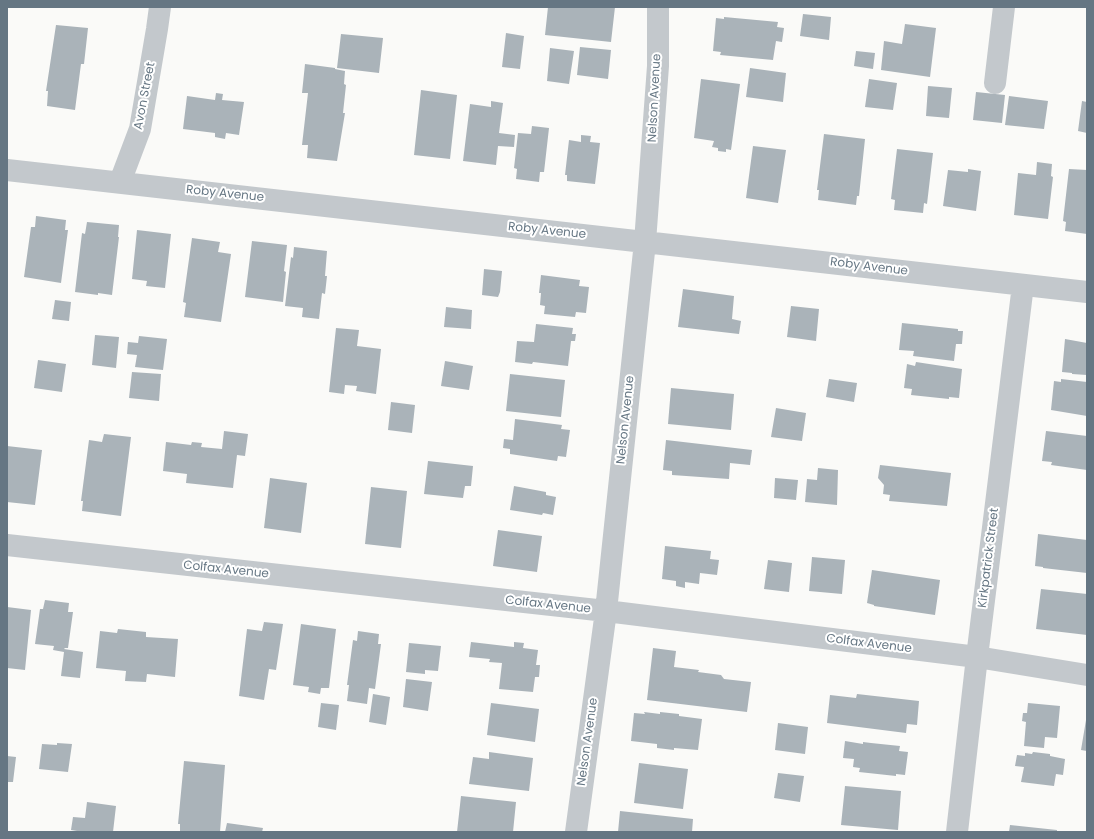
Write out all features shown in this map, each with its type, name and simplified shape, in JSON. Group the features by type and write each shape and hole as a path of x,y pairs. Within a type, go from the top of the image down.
{"street":[{"name":"Avon Street","path":"120,182 140,128 160,7"},
{"name":"Nelson Avenue","path":"576,832 606,611 645,242 658,66 658,7"},
{"path":"995,83 1004,7"},
{"name":"Roby Avenue","path":"7,170 1087,292"},
{"name":"Kirkpatrick Street","path":"957,832 1023,285"},
{"name":"Colfax Avenue","path":"7,546 606,611 977,657 1087,675"}],"building":[{"path":"548,7 615,7 611,42 545,35"},
{"path":"803,14 831,17 829,40 800,36"},
{"path":"724,17 778,22 777,27 784,28 782,42 776,41 773,60 720,55 721,52 713,51 716,18 724,19"},
{"path":"905,24 936,28 930,77 881,70 884,41 902,44"},
{"path":"56,25 88,28 84,64 81,64 75,110 47,106 48,91 46,91"},
{"path":"506,33 524,36 520,69 502,67"},
{"path":"341,34 383,38 379,73 337,68"},
{"path":"580,47 611,50 608,79 577,75"},
{"path":"550,48 574,51 569,84 547,81"},
{"path":"856,51 875,53 873,69 854,66"},
{"path":"305,64 335,68 345,71 344,84 346,85 343,113 345,113 337,161 307,158 308,145 302,145 308,93 302,93"},
{"path":"750,68 786,73 783,102 746,97"},
{"path":"701,79 740,84 731,150 726,149 726,152 718,151 718,148 712,147 714,141 694,138"},
{"path":"869,79 897,83 893,110 865,107"},
{"path":"928,86 952,88 949,118 926,116"},
{"path":"421,90 457,95 450,159 414,155"},
{"path":"976,92 1005,95 1002,123 973,120"},
{"path":"216,93 223,94 222,100 244,102 239,135 226,133 225,139 215,137 215,133 183,129 187,96 215,100"},
{"path":"1009,96 1048,101 1044,129 1005,125"},
{"path":"491,101 503,103 499,133 515,135 514,147 498,146 496,165 463,161 470,104 491,107"},
{"path":"1082,101 1087,102 1087,133 1078,131"},
{"path":"532,126 549,128 544,172 540,172 539,182 516,179 517,169 514,168 518,133 531,134"},
{"path":"824,134 865,139 859,196 857,196 856,205 818,200 819,190 817,190"},
{"path":"581,135 591,136 590,142 600,143 595,184 567,181 567,175 565,175 569,140 581,142"},
{"path":"753,146 786,150 778,203 746,198"},
{"path":"897,149 933,153 927,204 924,203 923,213 894,210 895,200 891,199"},
{"path":"1037,162 1052,164 1051,176 1053,177 1048,219 1014,215 1018,173 1036,175"},
{"path":"968,169 981,171 976,211 943,206 948,170 968,172"},
{"path":"1069,169 1087,170 1087,234 1065,231 1066,222 1063,221"},
{"path":"36,216 66,220 65,230 68,230 61,283 24,277 31,227 35,227"},
{"path":"87,222 119,225 112,295 75,292 82,233 85,234"},
{"path":"137,230 171,234 165,288 146,286 147,281 132,279"},
{"path":"192,238 220,242 218,252 231,254 221,322 184,317 186,303 183,302"},
{"path":"252,241 287,245 283,302 245,297"},
{"path":"294,247 327,251 325,294 322,293 319,319 302,317 303,308 285,306 291,257 293,258"},
{"path":"484,269 502,271 500,292 498,297 482,295"},
{"path":"541,275 580,280 579,286 589,287 586,313 576,312 575,317 544,314 545,306 540,305 541,293 539,293"},
{"path":"683,289 734,296 732,319 741,321 739,334 678,327"},
{"path":"55,300 71,302 69,321 52,319"},
{"path":"791,306 819,309 816,341 787,337"},
{"path":"446,307 472,310 471,329 444,327"},
{"path":"902,323 958,329 958,331 963,331 962,344 956,344 954,361 913,356 914,351 899,350"},
{"path":"536,324 573,328 572,334 576,334 575,341 571,341 568,366 533,362 532,364 515,362 517,341 534,342"},
{"path":"336,328 359,330 357,346 381,349 376,394 356,391 357,386 345,385 344,394 329,392"},
{"path":"95,335 119,337 116,368 92,365"},
{"path":"139,336 167,339 163,370 135,367 137,355 127,354 128,342 138,343"},
{"path":"1065,339 1087,343 1087,375 1062,372"},
{"path":"38,360 66,364 62,392 34,388"},
{"path":"445,361 473,366 469,390 441,386"},
{"path":"916,362 962,369 959,398 949,397 949,399 911,395 912,389 904,388 907,364 915,366"},
{"path":"132,372 161,374 159,401 129,398"},
{"path":"510,374 565,380 561,417 506,411"},
{"path":"829,379 857,383 854,402 826,397"},
{"path":"1061,379 1087,382 1087,416 1051,410 1054,381 1061,382"},
{"path":"671,388 734,394 731,430 668,424"},
{"path":"391,402 415,405 412,433 388,430"},
{"path":"776,408 806,413 802,441 771,437"},
{"path":"515,419 562,425 561,429 570,430 566,457 558,456 557,461 510,454 510,449 503,448 504,439 513,440"},
{"path":"224,431 248,434 245,456 237,455 233,488 186,483 187,474 163,471 166,442 191,445 192,442 202,443 201,447 222,449"},
{"path":"1046,431 1087,436 1087,470 1051,465 1052,462 1042,461"},
{"path":"104,434 131,437 121,516 82,511 83,501 81,501 89,440 102,442"},
{"path":"666,440 752,450 750,465 730,463 729,479 672,475 672,471 663,470"},
{"path":"7,446 42,450 35,505 7,502"},
{"path":"428,461 473,466 471,486 465,486 463,498 424,494"},
{"path":"880,465 951,473 947,506 889,501 890,495 883,494 884,485 878,478"},
{"path":"818,468 838,470 837,505 805,502 807,479 817,480"},
{"path":"270,478 307,483 301,533 264,528"},
{"path":"775,478 798,480 796,500 774,498"},
{"path":"514,486 546,492 546,495 556,497 553,515 543,513 542,515 510,510"},
{"path":"371,487 407,491 401,548 365,544"},
{"path":"498,530 542,536 537,572 493,566"},
{"path":"1038,534 1087,540 1087,573 1035,566"},
{"path":"665,546 711,551 710,559 719,560 717,575 700,573 699,584 685,582 685,588 676,586 676,581 662,579"},
{"path":"812,557 845,560 842,594 809,591"},
{"path":"768,560 792,563 789,592 764,589"},
{"path":"872,570 940,580 935,615 874,606 867,603"},
{"path":"1041,589 1087,594 1087,635 1036,629"},
{"path":"45,600 69,603 68,612 73,612 68,648 64,649 83,652 80,678 61,676 64,652 53,650 54,646 35,644 40,609 43,609"},
{"path":"7,607 31,610 25,670 7,668"},
{"path":"264,622 283,624 276,670 269,669 264,700 239,696 247,629 262,631"},
{"path":"301,624 336,629 329,688 321,688 320,694 308,692 309,687 293,685"},
{"path":"118,629 146,632 146,637 178,639 175,677 147,674 146,682 125,681 126,671 96,668 100,631 117,633"},
{"path":"358,631 379,634 378,644 381,644 375,689 369,688 367,704 347,701 349,685 347,685 353,640 357,641"},
{"path":"471,642 514,647 514,642 524,643 523,648 538,650 536,665 540,665 539,677 535,677 533,692 499,689 502,663 489,662 490,659 469,657"},
{"path":"409,643 441,646 438,671 425,670 425,674 406,672"},
{"path":"653,648 676,651 674,667 699,670 698,672 721,675 724,679 751,682 747,712 647,700"},
{"path":"406,679 432,682 428,711 403,707"},
{"path":"373,694 390,697 386,725 369,722"},
{"path":"857,694 919,701 917,725 907,724 906,733 827,723 830,695 856,698"},
{"path":"321,703 339,705 336,730 318,727"},
{"path":"491,703 539,709 535,742 487,735"},
{"path":"1028,703 1060,706 1057,738 1045,737 1044,748 1024,746 1026,722 1022,721 1023,713 1027,713"},
{"path":"644,712 679,714 679,716 702,719 698,750 657,748 657,744 631,741 634,713 645,714"},
{"path":"1086,720 1087,721 1087,751 1081,750"},
{"path":"778,723 808,727 805,754 775,750"},
{"path":"845,741 863,744 863,742 900,746 899,751 908,752 905,775 896,774 896,776 859,772 860,768 853,767 854,759 843,758"},
{"path":"57,743 72,744 68,772 39,769 42,744 57,745"},
{"path":"489,752 533,758 529,791 469,784 473,757 489,759"},
{"path":"1033,752 1050,754 1050,756 1065,759 1063,775 1056,774 1054,786 1021,782 1024,767 1015,766 1017,755 1025,756 1025,753 1032,754"},
{"path":"7,756 16,757 13,782 7,782"},
{"path":"184,761 225,765 220,832 180,832 180,824 178,824"},
{"path":"639,763 688,769 683,809 634,803"},
{"path":"778,773 804,776 800,802 774,798"},
{"path":"845,786 901,791 898,830 841,825"},
{"path":"461,796 516,802 513,832 457,832"},
{"path":"87,802 116,806 113,832 83,832 71,830 73,817 85,818"},
{"path":"620,811 693,819 692,832 618,832"},
{"path":"227,823 263,828 262,832 225,832"},
{"path":"1010,825 1057,830 1057,832 1009,832"}]}
